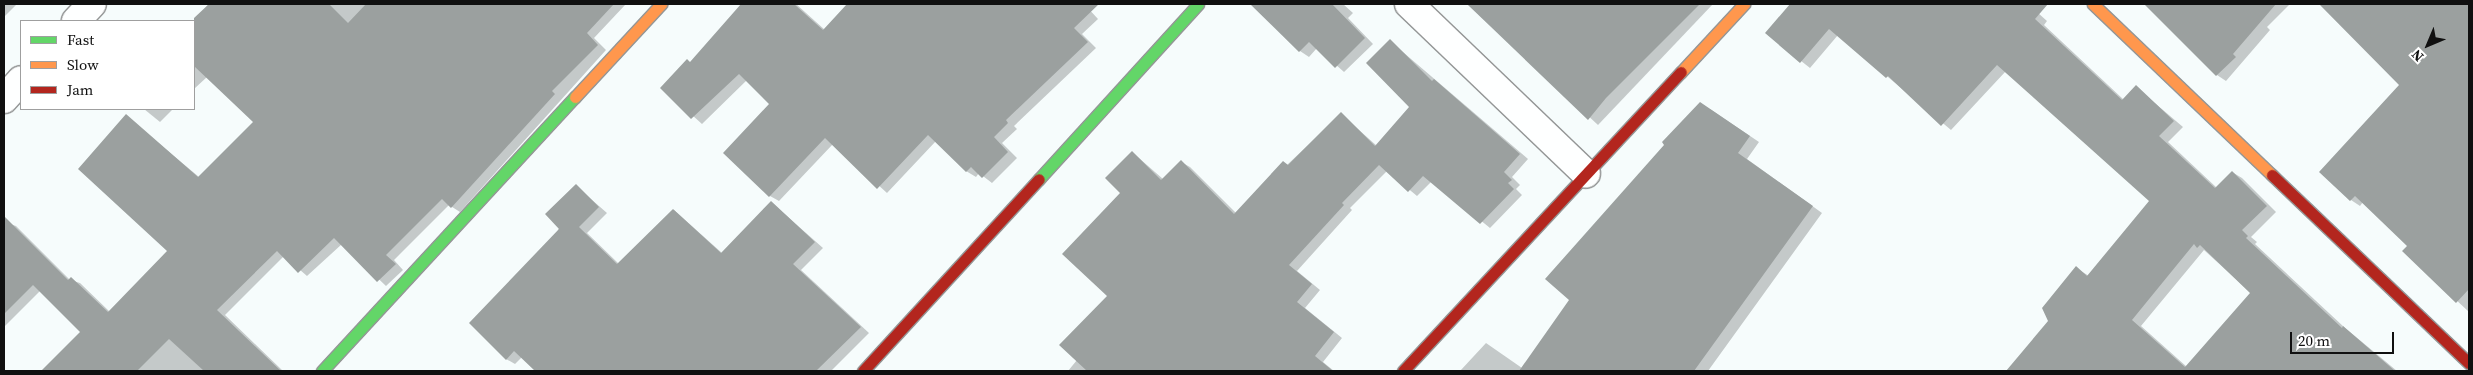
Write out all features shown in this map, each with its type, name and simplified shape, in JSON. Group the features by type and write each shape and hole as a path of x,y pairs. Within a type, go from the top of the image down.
{"street":[{"path":"77,20 92,4"},
{"path":"322,371 661,4"},
{"path":"864,371 1198,4"},
{"path":"1409,4 1586,174"},
{"path":"1403,371 1744,4"},
{"path":"2093,4 2469,363"},
{"path":"4,99 20,81"}],"building":[{"path":"209,4 329,4 348,23 366,4 614,4 587,33 598,45 552,91 555,94 451,208 442,199 386,255 396,264 377,282 334,238 298,273 277,251 217,310 281,371 204,371 169,339 137,371 41,371 80,332 33,285 4,314 4,216 68,280 71,277 108,312 167,251 78,169 126,114 198,177 253,122 195,67 194,18"},
{"path":"741,4 794,4 823,30 847,4 1099,4 1074,28 1088,42 1006,120 1008,123 994,137 1008,152 982,178 971,167 966,172 928,135 877,189 825,138 769,197 723,153 769,104 739,74 691,119 660,88 687,59 690,62"},
{"path":"1250,4 1332,4 1365,38 1335,68 1309,42 1299,52"},
{"path":"1467,4 1700,4 1606,98 1588,120"},
{"path":"1790,4 2048,4 2035,19 2122,100 2136,85 2174,121 2159,136 2215,188 2232,171 2267,206 2242,230 2248,236 2246,238 2342,328 2343,326 2395,371 2006,371 2048,321 2042,308 2076,266 2087,276 2149,201 1997,65 1941,126 1888,76 1886,78 1829,29 1800,63 1765,33","holes":["2194,244 2197,248 2200,245 2250,293 2185,367 2132,320"]},
{"path":"2144,4 2276,4 2233,54 2236,57 2216,76"},
{"path":"2319,4 2469,4 2469,289 2456,303 2402,251 2407,246 2355,196 2350,201 2319,172 2399,85"},
{"path":"1390,39 1432,81 1434,79 1520,154 1504,172 1512,180 1508,183 1514,189 1480,224 1423,176 1408,192 1379,165 1342,203 1344,205 1289,265 1312,284 1297,302 1334,332 1315,356 1333,371 1087,371 1059,345 1107,296 1062,254 1120,193 1105,178 1132,151 1161,180 1181,160 1234,214 1283,161 1288,165 1341,112 1375,146 1409,107 1366,63"},
{"path":"1700,102 1750,136 1738,153 1813,206 1694,371 1519,371 1569,300 1545,279 1664,145 1662,142"},
{"path":"576,184 599,207 579,227 617,264 673,209 721,253 771,201 815,242 793,264 861,327 816,371 535,371 514,351 506,360 469,323 559,229 545,214"}],"traffic: fast":[{"path":"1039,179 1198,4"},
{"path":"322,371 575,97"}],"traffic: slow":[{"path":"575,97 661,4"},
{"path":"1681,72 1744,4"},
{"path":"2093,4 2272,175"}],"traffic: jam":[{"path":"1403,371 1681,72"},
{"path":"2272,175 2469,363"},
{"path":"863,371 1039,179"}]}
